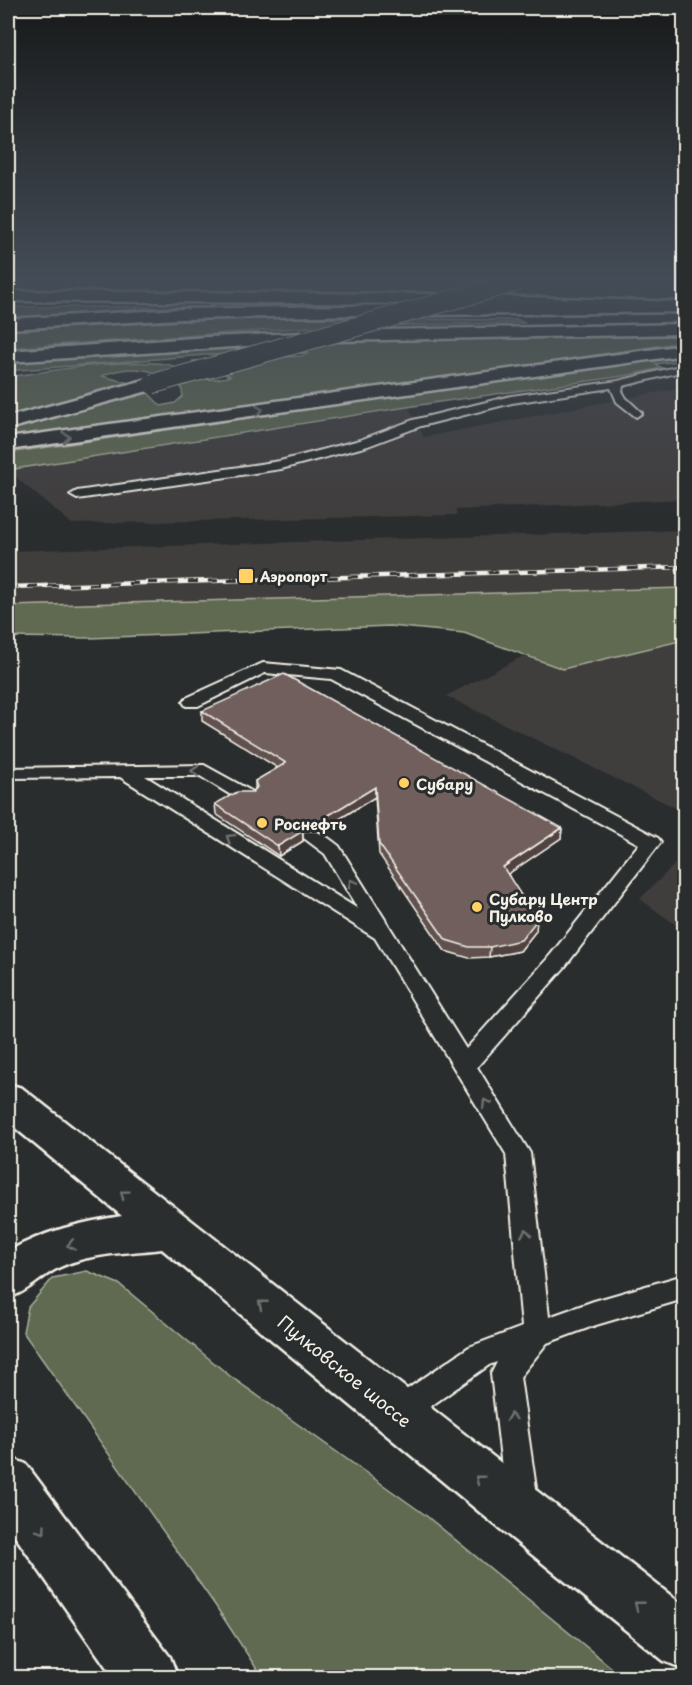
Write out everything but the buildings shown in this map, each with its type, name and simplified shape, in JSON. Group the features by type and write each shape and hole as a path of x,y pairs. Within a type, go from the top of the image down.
{"main road":[{"path":"8,423 242,360"},
{"path":"8,444 615,360"},
{"name":"Пулковское шоссе","path":"8,1099 83,1163 170,1229 524,1516 684,1641"},
{"path":"8,1278 21,1266 54,1249 98,1239 170,1229"},
{"path":"8,1482 149,1677"}],"lane":[{"path":"77,495 280,465 364,443 417,423 511,400 618,384 684,369"},
{"path":"618,384 616,391 621,400 636,413"},
{"path":"192,702 263,668 335,674 651,842 556,963 464,1067"},
{"path":"122,770 384,935"},
{"path":"8,773 204,770 246,796"},
{"path":"310,836 332,850 518,1153 537,1334 505,1374 524,1516"},
{"path":"397,1413 479,1356 594,1313 684,1287"}],"shaded area":[{"path":"684,387 684,499 456,510 457,515 72,524 8,471 409,408 424,437"},
{"path":"684,530 684,601 8,628 8,551"},
{"path":"684,640 684,812 446,696 525,655 563,669"},
{"path":"684,855 684,931 640,899"}],"green space":[{"path":"23,360 149,360 8,371 8,361"},
{"path":"564,360 208,412 8,438 8,430 148,393 161,406 175,403 183,396 181,386 162,375 143,370 123,370 102,376 133,384 8,418 8,377 86,366 128,363 165,364 209,379 230,376 192,361"},
{"path":"652,360 684,360 655,364 662,368 624,376 439,402 8,470 8,453"},
{"path":"684,588 684,640 563,669 464,633 390,626 90,638 8,637 8,606"},
{"path":"87,1271 119,1284 230,1376 424,1514 623,1677 262,1677 215,1605 23,1332 28,1307 53,1278"}],"railway":[{"path":"8,587 684,567"}],"place":[{"name":"Аэропорт","path":"246,576"},
{"name":"Субару","path":"404,783"},
{"name":"Роснефть","path":"262,823"},
{"name":"Субару Центр Пулково","path":"477,907"}]}
